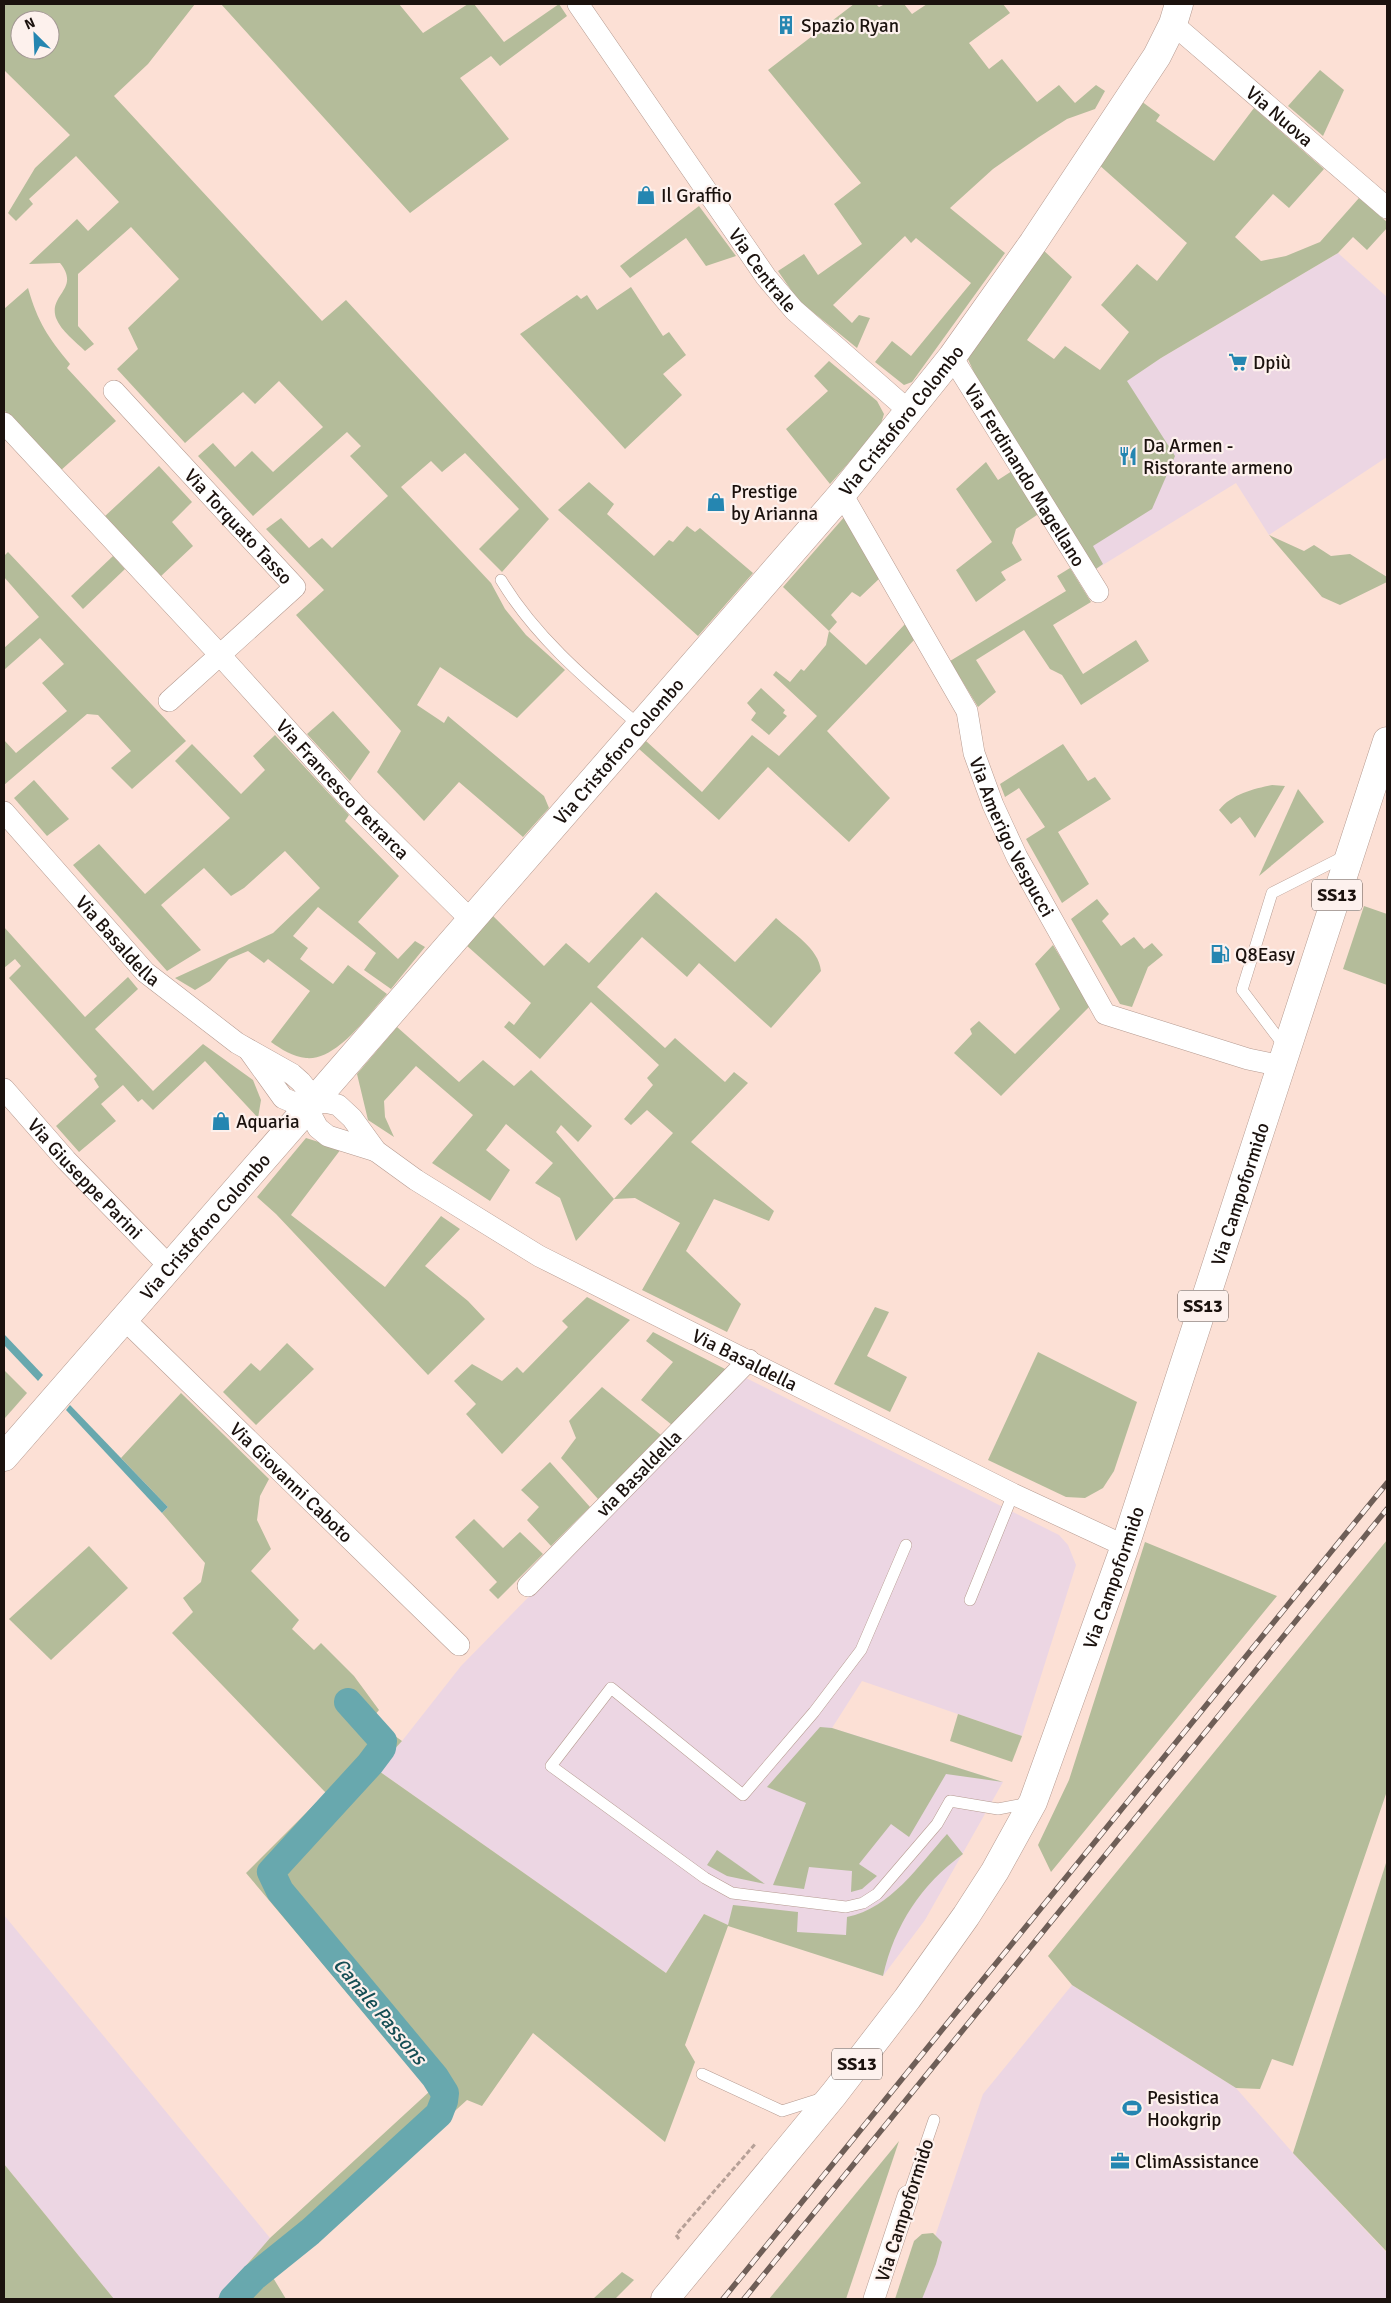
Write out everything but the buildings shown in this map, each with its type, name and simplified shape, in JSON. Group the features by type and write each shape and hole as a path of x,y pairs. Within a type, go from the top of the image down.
{"main road":[{"name":"Via Cristoforo Colombo","path":"4,1457 312,1105 470,919 842,494 952,357 1033,243 1157,56 1177,9"},
{"name":"Via Campoformido","path":"1030,1808 1124,1546 1387,741"},
{"name":"SS13","path":"665,2299 834,2094 907,1999 966,1916 1030,1808"}],"street":[{"name":"Via Centrale","path":"578,4 766,278 794,310 909,411"},
{"name":"Via Nuova","path":"1177,9 1387,208"},
{"name":"Via Ferdinando Magellano","path":"952,357 1098,592"},
{"name":"Via Torquato Tasso","path":"114,392 294,587 220,655"},
{"name":"Via Francesco Petrarca","path":"4,424 220,655 356,806 470,919"},
{"name":"Via Amerigo Vespucci","path":"842,494 967,711 974,752 993,805 1013,849 1105,1014 1248,1059 1284,1058"},
{"path":"169,701 220,655"},
{"name":"Via Basaldella","path":"4,812 145,972 250,1052 283,1098 297,1104 312,1105 325,1102 338,1105 352,1118 376,1151 416,1180 539,1256 1013,1494 1124,1546"},
{"name":"Via Giuseppe Parini","path":"4,1088 66,1160 170,1267"},
{"name":"Via Basaldella","path":"312,1105 312,1117 328,1136 376,1151"},
{"name":"Via Giovanni Caboto","path":"124,1319 459,1645"},
{"name":"via Basaldella","path":"528,1586 749,1360"},
{"name":"Via Campoformido","path":"874,2299 908,2196"}],"lane":[{"path":"501,580 517,607 542,636 640,726"},
{"path":"1284,1058 1242,990 1272,893 1350,853"},
{"path":"970,1600 1013,1494"},
{"path":"906,1545 861,1650 814,1712 743,1795 610,1688 550,1766 705,1878 732,1892 846,1907 863,1903 877,1894 937,1824 950,1801 998,1809 1030,1808"},
{"path":"702,2074 782,2111 834,2094"},
{"name":"Via Campoformido","path":"908,2196 934,2120"}],"path":[{"path":"699,2259 676,2235 782,2111"}],"shaded area":[{"path":"1338,253 1387,297 1387,457 1269,535 1236,483 1093,571 1018,453 1161,358"},
{"path":"744,1377 1059,1535 1068,1545 1076,1565 1022,1736 862,1681 832,1728 1003,1782 925,1920 883,1976 728,1925 704,1914 666,1973 376,1769 402,1741 461,1666"},
{"path":"4,1915 270,2238 217,2299 114,2299 4,2164"},
{"path":"1072,1985 1236,2088 1293,2153 1387,2253 1387,2299 914,2299 983,2094"}],"green space":[{"path":"4,4 195,4 148,64 114,96 322,321 346,300 549,519 502,572 479,549 519,509 465,453 442,472 431,461 401,487 491,583 505,609 526,635 565,670 517,718 440,667 417,705 444,723 448,716 544,796 549,808 523,837 459,782 424,821 377,772 401,731 296,615 324,590 266,529 281,518 309,548 322,538 332,548 388,496 350,456 361,446 347,432 253,516 198,456 213,443 235,467 252,451 273,472 323,427 279,381 255,404 243,392 185,443 117,369 138,349 128,328 179,279 131,227 78,274 78,326 94,344 85,351 61,327 56,318 55,310 56,303 66,286 66,272 60,263 29,264 77,219 88,231 119,202 76,156 29,199 33,204 16,221 8,213 35,168 70,135 4,70"},
{"path":"221,4 399,4 423,33 468,4 474,4 504,42 559,4 567,16 500,66 491,56 460,78 509,139 410,213"},
{"path":"854,4 876,4 879,7 885,4 904,4 912,14 927,4 1003,4 1010,13 969,43 989,69 1002,59 1037,102 1059,85 1075,103 1096,85 1105,91 1095,109 1067,119 1039,137 993,169 950,208 1005,253 912,382 904,385 875,362 892,341 911,356 971,283 916,238 911,243 905,236 833,305 852,323 859,315 870,318 857,348 798,300 778,271 804,254 818,275 862,244 834,204 861,183 768,70"},
{"path":"1320,70 1344,90 1323,136 1288,106"},
{"path":"1141,101 1160,115 1156,121 1214,161 1254,108 1324,169 1289,208 1273,194 1235,237 1261,261 1286,256 1320,242 1359,198 1387,222 1387,228 1367,250 1353,237 1338,253 1161,358 1127,381 1175,456 1152,509 1093,546 1103,564 1093,571 986,399 967,357 1041,248 1072,277 1027,340 1054,359 1065,346 1100,370 1129,332 1101,305 1137,264 1157,281 1187,243 1098,164"},
{"path":"699,206 736,256 706,266 686,238 630,278 620,266"},
{"path":"631,287 663,336 669,332 686,355 663,374 682,395 625,449 520,334 577,295 581,299 587,295 597,310"},
{"path":"28,288 44,329 70,364 67,368 116,421 60,471 4,410 4,309"},
{"path":"829,361 877,401 884,414 880,427 830,484 786,429 828,391 814,376"},
{"path":"986,462 998,480 1012,471 1040,513 1016,529 1012,543 1022,560 1001,572 1006,580 976,602 956,570 992,542 956,489"},
{"path":"159,466 192,502 172,522 193,546 160,577 104,517"},
{"path":"589,482 614,504 607,514 654,556 669,540 673,542 687,526 695,532 700,528 753,573 698,636 558,510"},
{"path":"846,515 881,577 860,597 852,592 831,615 837,622 829,631 783,587"},
{"path":"1269,535 1304,551 1314,545 1331,556 1350,554 1387,577 1387,582 1340,605 1322,597"},
{"path":"8,552 186,741 132,789 111,768 131,751 98,715 87,714 4,785 4,740 16,753 67,711 42,683 64,664 40,638 4,670 4,648 39,617 4,577 4,556"},
{"path":"113,556 125,569 83,609 71,596"},
{"path":"1070,568 1091,602 1053,625 1083,674 1136,640 1149,661 1081,705 1062,675 1050,669 1024,630 976,660 996,692 978,707 950,661 1066,591 1057,576"},
{"path":"907,622 916,638 827,731 890,798 849,842 768,767 719,820 639,749 646,741 702,792 752,735 779,756 817,716 773,675 776,671 790,682 801,669 804,671 826,645 829,631 866,665"},
{"path":"761,688 785,710 783,713 787,716 769,735 751,720 756,713 747,703"},
{"path":"333,711 370,752 350,781 307,734"},
{"path":"275,735 349,815 345,821 399,876 358,922 398,959 415,941 425,947 391,989 364,970 376,953 318,907 293,936 308,948 300,959 333,984 348,965 387,994 351,1035 340,1045 318,1057 306,1058 296,1056 271,1042 310,991 268,959 264,963 248,951 229,959 210,981 195,990 175,978 273,933 320,888 285,851 244,888 231,896 204,868 161,905 201,950 167,971 73,865 99,844 145,894 230,818 175,761 192,744 241,794 265,770 253,756"},
{"path":"1063,744 1088,781 1095,777 1111,799 1058,832 1089,884 1062,903 1026,839 1045,827 1019,788 1005,797 1000,784"},
{"path":"34,780 69,819 47,836 14,798"},
{"path":"1272,785 1285,786 1255,838 1240,817 1231,824 1219,810 1236,796 1250,790"},
{"path":"1298,789 1324,822 1259,876"},
{"path":"656,892 735,962 776,918 810,948 819,963 821,971 771,1028 699,963 687,977 642,937 597,987 665,1048 675,1038 725,1082 734,1072 748,1083 691,1142 774,1211 769,1221 714,1199 686,1251 741,1304 727,1332 642,1290 680,1223 635,1198 614,1199 673,1133 647,1110 631,1125 624,1119 653,1085 647,1078 659,1065 591,1002 540,1059 504,1027 509,1021 514,1025 531,1003 466,945 491,914 544,966 566,943 589,963"},
{"path":"1097,899 1109,914 1102,921 1121,946 1134,937 1144,949 1152,943 1163,955 1148,967 1132,1007 1120,1004 1071,919"},
{"path":"1364,906 1387,914 1387,985 1343,969"},
{"path":"4,927 85,1017 128,977 138,989 95,1029 153,1091 203,1044 253,1080 261,1100 258,1118 205,1061 153,1110 142,1099 138,1102 123,1085 101,1104 116,1121 79,1152 56,1126 99,1087 94,1079 97,1076 9,978 21,966 15,959 4,968"},
{"path":"1053,945 1090,1006 1001,1096 954,1053 972,1034 970,1029 979,1021 1015,1054 1060,1009 1035,964"},
{"path":"397,1027 459,1082 483,1060 514,1086 531,1070 592,1126 578,1142 561,1125 556,1132 614,1199 576,1241 560,1198 535,1183 553,1163 506,1124 486,1150 510,1170 490,1201 432,1163 473,1115 416,1066 384,1101 385,1117 394,1137 368,1120 357,1074"},
{"path":"306,1138 341,1149 291,1215 385,1287 441,1216 460,1229 425,1266 468,1301 485,1319 428,1375 276,1214 257,1197"},
{"path":"587,1297 630,1320 502,1454 466,1414 476,1404 454,1381 472,1364 502,1381 517,1367 523,1373 568,1327 562,1321"},
{"path":"875,1307 889,1312 867,1356 907,1377 890,1412 834,1384"},
{"path":"653,1332 727,1370 672,1425 641,1400 673,1362 646,1341"},
{"path":"287,1343 314,1369 256,1425 223,1392 251,1363 260,1371"},
{"path":"1038,1352 1137,1402 1114,1471 1103,1488 1085,1498 1066,1497 988,1460"},
{"path":"4,1370 27,1393 5,1418 4,1416"},
{"path":"602,1387 661,1435 598,1499 561,1458 576,1438 569,1421"},
{"path":"181,1393 269,1479 260,1496 257,1520 271,1549 251,1571 299,1620 292,1629 314,1650 321,1643 354,1676 379,1710 374,1716 388,1731 402,1741 376,1769 666,1973 704,1914 728,1925 733,1905 798,1912 797,1932 846,1935 847,1917 877,1905 890,1895 903,1884 947,1834 963,1854 934,1879 912,1907 895,1939 883,1976 728,1926 685,2045 695,2062 665,2142 533,2033 482,2106 467,2100 272,2276 286,2299 217,2299 270,2238 430,2091 246,1873 326,1793 172,1633 193,1612 183,1598 201,1582 205,1563 162,1513 168,1507 121,1458"},
{"path":"550,1462 590,1507 551,1546 527,1520 539,1507 521,1490"},
{"path":"474,1519 503,1548 520,1532 543,1554 498,1599 489,1590 497,1582 455,1537"},
{"path":"1387,1540 1387,1791 1293,2066 1272,2059 1260,2089 1236,2088 1072,1985 1048,1956"},
{"path":"1145,1542 1277,1596 1051,1872 1038,1845 1069,1780"},
{"path":"89,1546 128,1588 51,1660 9,1619"},
{"path":"958,1714 1022,1736 1012,1762 950,1741"},
{"path":"820,1727 832,1728 1003,1782 946,1774 909,1837 891,1824 859,1864 877,1876 862,1889 851,1892 852,1871 809,1867 804,1889 773,1885 806,1803 767,1787"},
{"path":"717,1850 765,1884 727,1876 707,1865"},
{"path":"1387,1860 1387,2252 1293,2153"},
{"path":"899,2141 846,2299 769,2299"},
{"path":"4,2164 114,2299 4,2299"},
{"path":"933,2233 942,2242 936,2264 922,2299 895,2299 914,2241 922,2234"},
{"path":"622,2272 634,2280 615,2299 593,2299"}],"water":[{"path":"4,1334 43,1375 38,1381 4,1345"},
{"path":"70,1405 168,1507 162,1513 66,1410"}],"waterway":[{"name":"Canale Passons","path":"233,2299 254,2277 310,2232 439,2114 444,2101 445,2093 435,2077 280,1891 271,1872 370,1764 382,1748 383,1741 348,1702"}],"railway":[{"path":"723,2299 1387,1483"},
{"path":"744,2299 1387,1509"}],"place":[{"name":"Spazio Ryan","path":"786,25"},
{"name":"Il Graffio","path":"646,195"},
{"name":"Dpiù","path":"1238,362"},
{"name":"Da Armen - Ristorante armeno","path":"1128,456"},
{"name":"Prestige by Arianna","path":"716,502"},
{"name":"Q8Easy","path":"1220,954"},
{"name":"Aquaria","path":"221,1121"},
{"name":"Pesistica Hookgrip","path":"1132,2108"},
{"name":"ClimAssistance","path":"1120,2161"}]}
